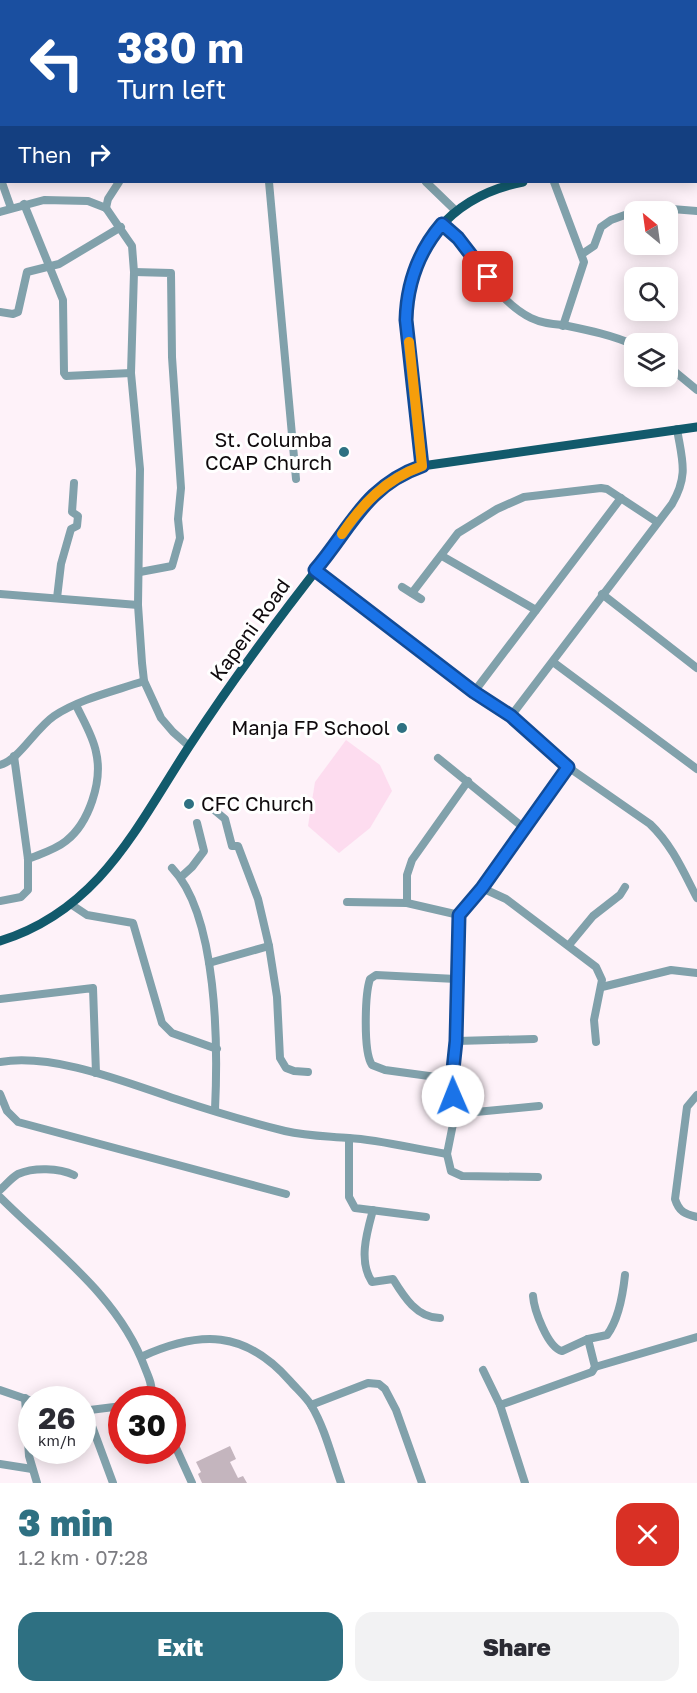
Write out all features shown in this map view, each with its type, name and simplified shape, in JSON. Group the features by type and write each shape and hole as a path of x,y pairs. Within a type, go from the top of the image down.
{"main road":[{"path":"422,466 406,320 407,297 419,258 442,224 456,211 488,192 520,183"},
{"name":"Kapeni Road","path":"0,941 35,928 72,905 98,880 129,840 189,746 268,632 350,523 378,490 405,472 422,466 697,427"}],"street":[{"path":"2,183 11,208"},
{"path":"106,208 108,199 118,183"},
{"path":"269,183 296,479"},
{"path":"427,183 456,211"},
{"path":"554,183 582,254 584,269 563,326"},
{"path":"0,212 24,204 58,198 88,201 106,208 132,246 134,272 130,373 140,478 138,605 144,681 166,724 189,746"},
{"path":"24,204 63,300 64,373 66,376 130,373"},
{"path":"582,254 594,246 601,227 620,217 652,206 697,211"},
{"path":"442,224 458,238 504,296 522,313 534,319 624,340"},
{"path":"0,312 14,314 18,312 27,272 50,268 121,227"},
{"path":"134,272 171,273 172,357 181,488 178,519 180,538 172,566 140,572"},
{"path":"678,374 697,390"},
{"path":"511,716 682,488 683,468 677,429"},
{"path":"57,598 65,546 71,529 76,526 78,516 72,512 74,483"},
{"path":"411,593 458,533 507,504 524,497 591,488 607,489 657,522"},
{"path":"474,692 621,498"},
{"path":"442,556 536,610"},
{"path":"315,570 474,692 511,716 568,767 635,812 659,832 681,863 697,898"},
{"path":"402,587 421,599"},
{"path":"0,594 138,605"},
{"path":"602,594 697,668"},
{"path":"553,662 697,769"},
{"path":"0,765 10,762 54,716 76,705 144,681"},
{"path":"28,859 67,840 81,823 95,792 98,769 96,751 76,705"},
{"path":"0,901 13,900 26,894 28,859 14,756"},
{"path":"438,758 524,828"},
{"path":"538,1177 462,1176 452,1171 447,1154 455,1114 452,1079 456,1041 459,915 482,888 568,767"},
{"path":"407,903 407,875 412,860 468,781"},
{"path":"213,809 225,819 229,843 232,846 238,846 242,853 258,898 277,997 280,1058 285,1068 308,1072"},
{"path":"181,877 198,861 204,851 197,823"},
{"path":"172,868 181,877 196,912 209,963 217,1049 215,1110"},
{"path":"569,945 594,915 620,895 625,887"},
{"path":"482,888 506,899 596,967 602,980 594,1020 596,1042"},
{"path":"348,902 407,903 459,915"},
{"path":"72,905 87,915 133,923 162,1023 172,1033 217,1049"},
{"path":"209,963 269,946"},
{"path":"602,987 671,970 697,973"},
{"path":"452,1079 385,1070 372,1065 366,1047 368,990 370,979 376,975 456,979"},
{"path":"0,999 93,988 96,1073"},
{"path":"456,1041 534,1038"},
{"path":"0,1062 29,1059 96,1073 287,1131 314,1136 349,1138 447,1154"},
{"path":"0,1094 7,1111 18,1122 286,1194"},
{"path":"697,1095 687,1107 675,1199 678,1208 684,1214 697,1217"},
{"path":"455,1114 539,1106"},
{"path":"349,1138 349,1197 355,1208 426,1217"},
{"path":"0,1190 19,1174 33,1171 56,1171 74,1175"},
{"path":"0,1197 64,1256 124,1324 141,1357 151,1386"},
{"path":"373,1210 365,1252 367,1274 372,1282 393,1279 403,1296 417,1310 430,1318 440,1318"},
{"path":"533,1296 534,1306 541,1323 557,1350 562,1351 588,1339 607,1335 611,1329 626,1275"},
{"path":"141,1357 174,1343 204,1337 242,1343 263,1356 280,1370 311,1405 341,1483"},
{"path":"500,1405 592,1372 595,1367 697,1337"},
{"path":"588,1339 595,1367"},
{"path":"483,1370 500,1405 525,1483"},
{"path":"311,1405 368,1383 379,1384 385,1389 396,1410 422,1483"},
{"path":"0,1390 18,1396"},
{"path":"96,1441 113,1483"},
{"path":"0,1464 32,1469"},
{"path":"31,1464 37,1483"},
{"path":"183,1464 192,1483"}],"shaded area":[{"path":"346,740 380,765 392,791 370,828 339,853 308,826 315,782"}],"building":[{"path":"230,1446 236,1459 230,1462 238,1478 243,1476 247,1483 202,1483 198,1474 201,1472 196,1462"}],"slow traffic":[{"path":"342,534 378,490 405,472 422,466 409,342"}],"place":[{"name":"St. Columba CCAP Church","path":"344,452"},
{"name":"Manja FP School","path":"402,728"},
{"name":"CFC Church","path":"189,804"}],"route":[{"path":"453,1096 459,915 482,888 568,767 511,716 474,692 365,611 315,570 378,490 405,472 422,466 406,320 407,297 419,258 442,224 458,238 488,277"}]}
